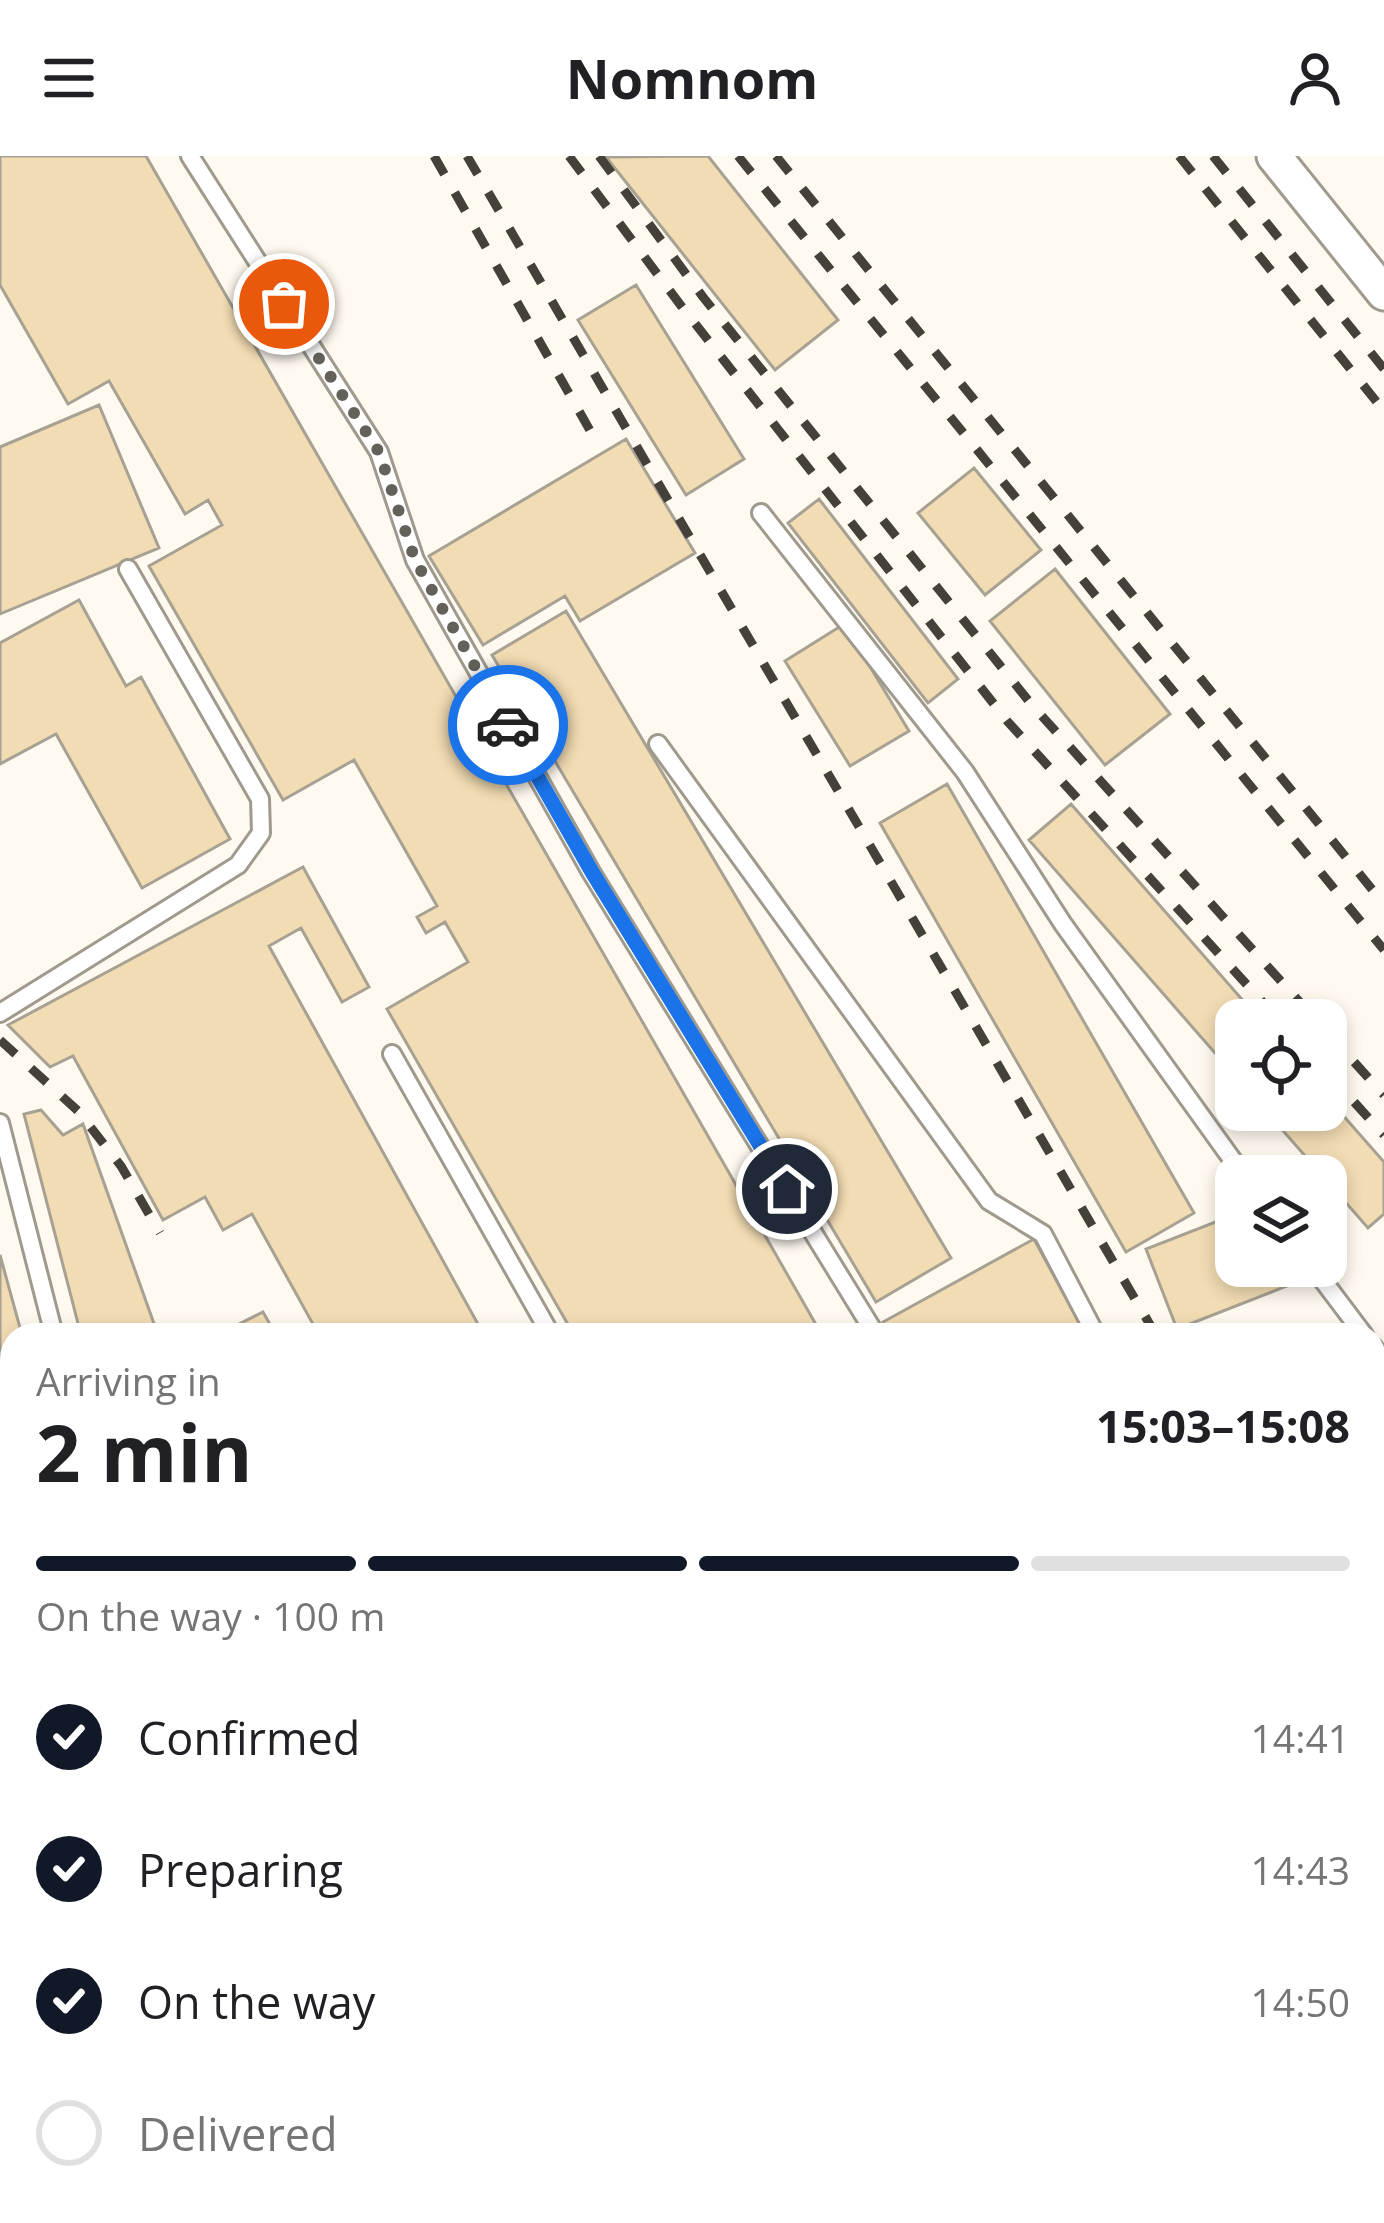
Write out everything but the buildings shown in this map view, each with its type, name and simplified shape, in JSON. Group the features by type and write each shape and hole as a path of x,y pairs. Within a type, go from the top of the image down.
{"street":[{"path":"1274,156 1384,293"}],"lane":[{"path":"190,156 379,452 415,560 592,872 869,1323"},
{"path":"760,513 965,772 1075,942 1229,1155"},
{"path":"0,1013 238,866 261,832 260,799 128,569"},
{"path":"658,744 989,1201 1043,1234 1054,1247 1090,1323"},
{"path":"392,1054 544,1323"},
{"path":"0,1123 51,1323"},
{"path":"1328,1287 1355,1323"}],"railway":[{"path":"434,156 596,441"},
{"path":"467,156 1149,1323"},
{"path":"569,156 1008,722 1260,999"},
{"path":"599,156 703,297 1032,705 1297,999"},
{"path":"738,156 1384,950"},
{"path":"776,156 1384,904"},
{"path":"1179,156 1384,411"},
{"path":"1213,156 1384,369"},
{"path":"0,1040 78,1111 121,1166 160,1233"},
{"path":"1347,1054 1384,1095"},
{"path":"1347,1094 1384,1135"}],"way so far":[{"path":"284,304 379,452 415,560 508,725"}],"route":[{"path":"508,725 592,872 787,1189"}]}
